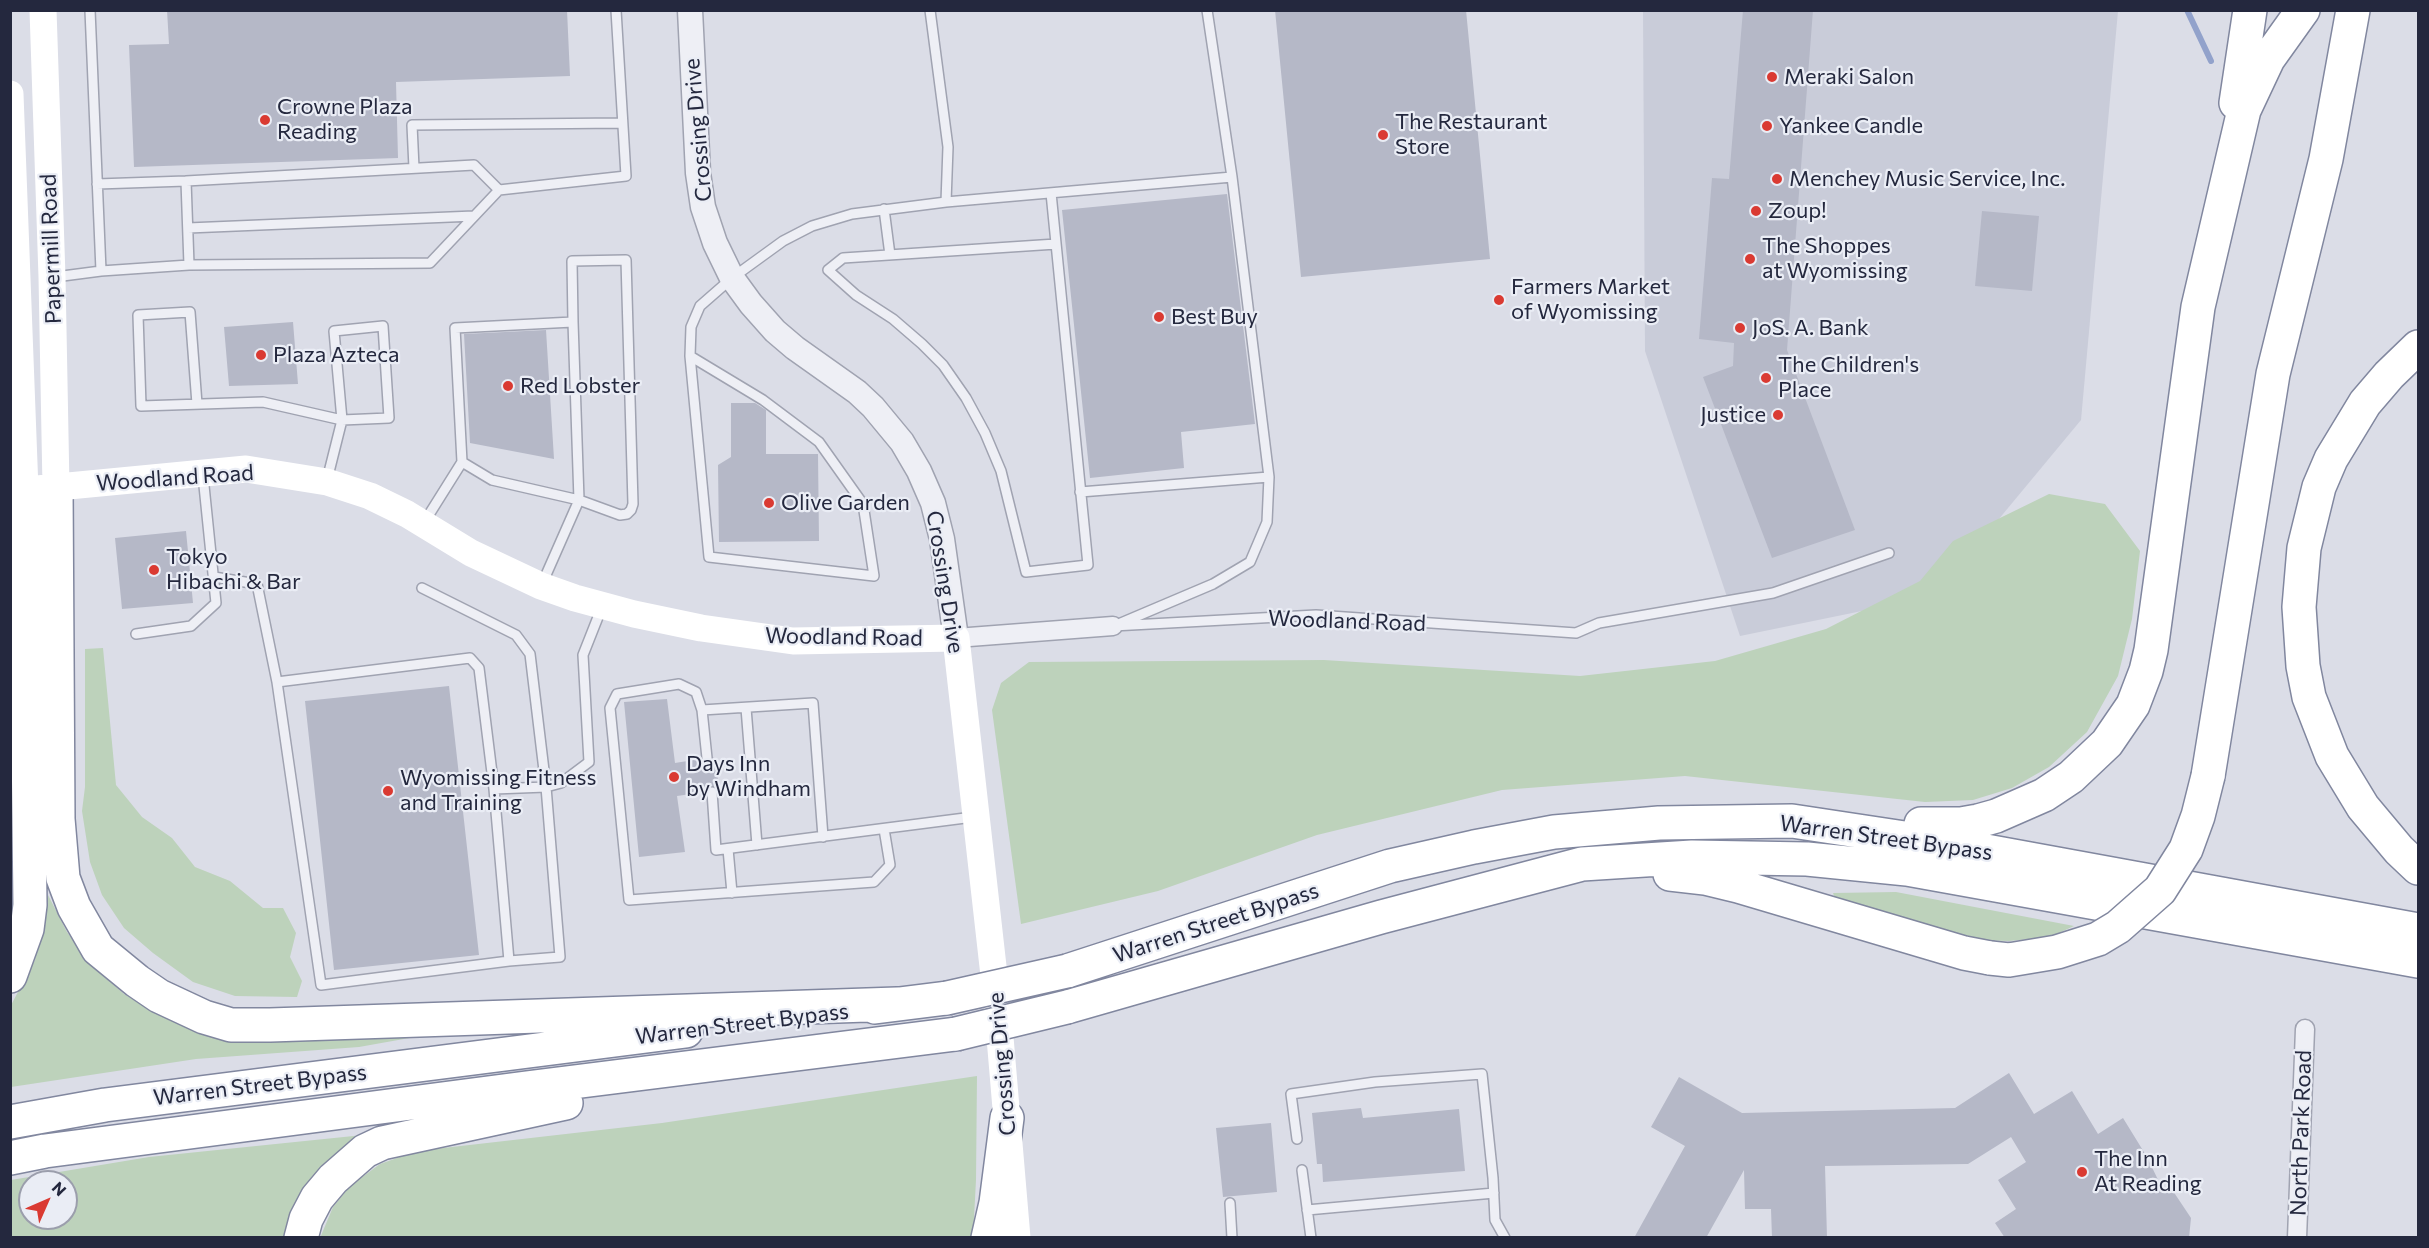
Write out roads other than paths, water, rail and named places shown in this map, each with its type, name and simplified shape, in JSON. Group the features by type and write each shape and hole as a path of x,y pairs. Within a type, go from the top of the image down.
{"highway":[{"path":"2216,226 2250,10"},
{"path":"1792,821 1961,824 1996,816 2044,795 2071,777 2107,743 2133,705 2151,650 2198,308 2244,110 2268,59 2303,10"},
{"path":"1381,917 1665,873 1706,878 1748,888 1964,953 2009,960 2057,952 2098,939 2118,927 2160,890 2181,857 2198,816 2208,776 2273,374 2326,159 2350,21"},
{"path":"2418,347 2389,375 2365,403 2331,459 2319,488 2304,548 2299,607 2303,666 2309,697 2332,756 2362,807 2399,850 2418,868"},
{"path":"10,976 27,929 30,905 30,490"},
{"path":"30,490 63,878 82,922 98,949 136,981 159,996 204,1017 231,1024 270,1025 897,1004"},
{"name":"Warren Street Bypass","path":"10,1122 105,1105 946,998 1067,971 1390,866 1554,832 1659,823 1792,821 1964,847 2418,930"},
{"name":"Warren Street Bypass","path":"10,1158 45,1151 514,1089 956,1035 1067,1007 1381,917 1581,864 1692,857 1807,859 1858,863 1928,872 2418,961"},
{"path":"301,1238 306,1220 317,1198 333,1179 365,1151 382,1143 550,1105 810,1069 924,1039"},
{"path":"988,1238 996,1203 1007,1118"}],"main road":[{"name":"Papermill Road","path":"30,490 52,277 43,10"},
{"name":"Papermill Road","path":"10,94 30,490"},
{"name":"Woodland Road","path":"30,490 246,469 327,482 370,496 424,524 496,567 541,586 602,607 701,628 794,641 956,638"},
{"name":"Crossing Drive","path":"956,638 996,990 1017,1238"}],"street":[{"name":"Crossing Drive","path":"690,10 698,173 708,225 732,278 775,331 856,392 873,407 902,442 933,502 942,539 956,638"},
{"name":"Woodland Road","path":"956,638 1113,626"},
{"name":"North Park Road","path":"2297,1238 2305,1029"}],"lane":[{"path":"90,10 101,271"},
{"path":"52,277 189,265 430,263 499,190 626,176 616,10"},
{"path":"930,10 948,147 946,202"},
{"path":"1113,626 1213,584 1250,562 1267,522 1269,477 1232,177 1207,10"},
{"path":"414,168 412,125 622,123"},
{"path":"97,184 474,165 499,190"},
{"path":"690,356 763,400 819,442 862,504 874,576 710,557 690,356 691,327 700,306 732,278 783,242 812,226 852,214 946,202 1232,177"},
{"path":"186,181 189,265"},
{"path":"1051,193 1088,565 1026,572 1001,471 986,433 966,398 944,365 922,344 893,319 856,295 828,270 843,258 1056,244"},
{"path":"884,209 890,255"},
{"path":"188,228 474,216"},
{"path":"462,462 492,480 579,500 620,515 631,510 633,504 626,260 572,261 579,500 541,586"},
{"path":"196,404 190,312 138,315 141,406 263,402 342,420 389,418 383,326 334,331 342,420 327,482"},
{"path":"424,524 462,462 455,328 573,322"},
{"path":"136,634 191,626 216,603 203,474"},
{"path":"1080,492 1269,477"},
{"name":"Woodland Road","path":"1113,626 1316,615 1576,633 1599,623 1773,593 1889,553"},
{"path":"213,577 257,584 277,682 321,985 509,961 560,957 546,787 530,654 516,635 422,588"},
{"path":"494,789 546,787 561,783 589,762 583,655 602,607"},
{"path":"277,682 470,658 478,668 494,789 509,961"},
{"path":"707,758 702,710 696,692 679,684 617,694 610,708 629,900 874,882 890,865 884,829"},
{"path":"702,710 813,703 823,837"},
{"path":"746,708 757,845"},
{"path":"712,792 716,850 976,817"},
{"path":"728,849 732,893"},
{"path":"1298,1138 1291,1094 1375,1082 1482,1074 1495,1220 1505,1238"},
{"path":"1302,1170 1311,1238"},
{"path":"1307,1209 1494,1193"},
{"path":"1230,1203 1232,1238"}],"waterway":[{"path":"2187,10 2211,61"}],"place":[{"name":"Meraki Salon","path":"1772,77"},
{"name":"Crowne Plaza Reading","path":"265,120"},
{"name":"Yankee Candle","path":"1767,126"},
{"name":"The Restaurant Store","path":"1383,135"},
{"name":"Menchey Music Service, Inc.","path":"1777,179"},
{"name":"Zoup!","path":"1756,211"},
{"name":"The Shoppes at Wyomissing","path":"1750,259"},
{"name":"Farmers Market of Wyomissing","path":"1499,300"},
{"name":"Best Buy","path":"1159,317"},
{"name":"JoS. A. Bank","path":"1740,328"},
{"name":"Plaza Azteca","path":"261,355"},
{"name":"The Children's Place","path":"1766,378"},
{"name":"Red Lobster","path":"508,386"},
{"name":"Justice","path":"1778,415"},
{"name":"Olive Garden","path":"769,503"},
{"name":"Tokyo Hibachi & Bar","path":"154,570"},
{"name":"Days Inn by Windham","path":"674,777"},
{"name":"Wyomissing Fitness and Training","path":"388,791"},
{"name":"The Inn At Reading","path":"2082,1172"}]}
